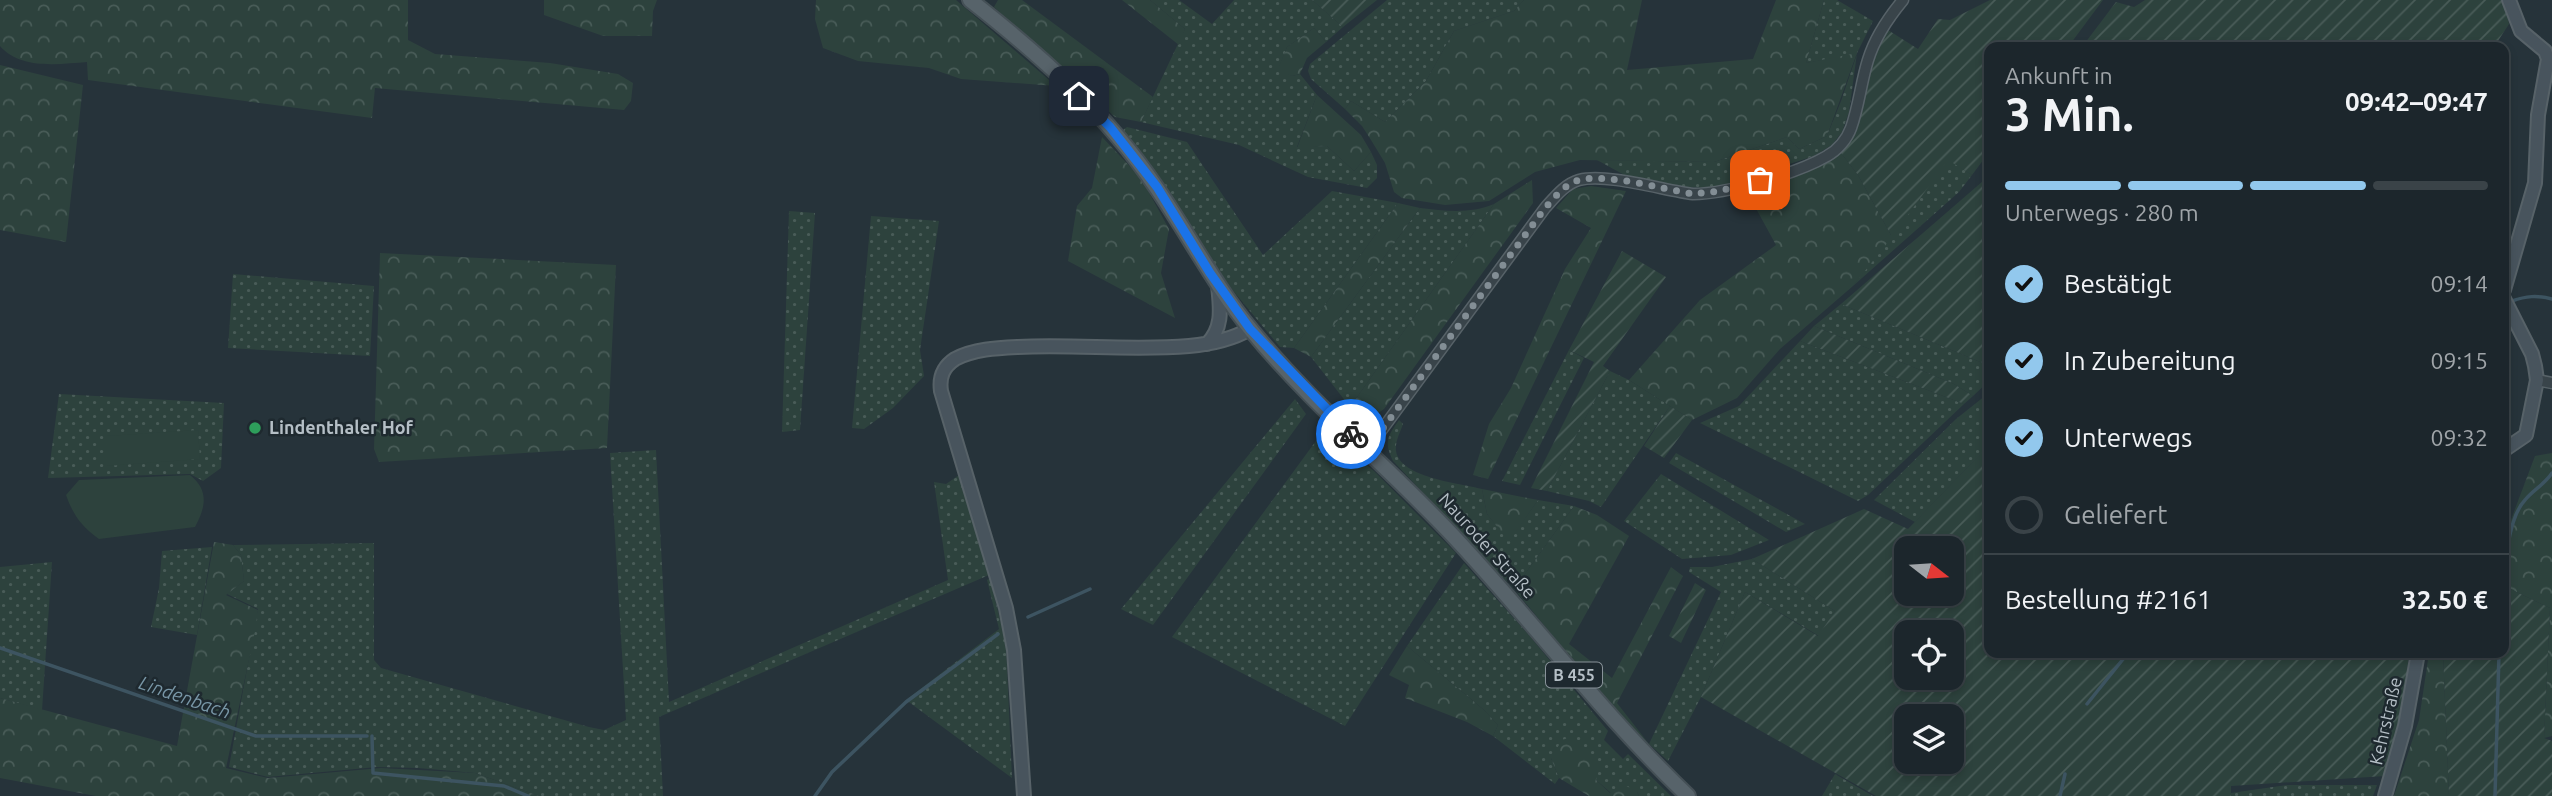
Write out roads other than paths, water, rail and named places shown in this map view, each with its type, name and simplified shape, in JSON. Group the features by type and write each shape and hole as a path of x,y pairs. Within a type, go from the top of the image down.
{"main road":[{"name":"B 455","path":"970,0 1048,66 1110,127 1157,187 1218,285 1250,329"},
{"name":"Nauroder Straße","path":"1250,329 1289,372 1426,507 1493,579 1609,716 1688,796"}],"street":[{"path":"1367,450 1545,208 1560,192 1578,180 1591,179 1707,194 1780,174 1829,155 1838,148 1851,128 1867,61 1883,27 1903,0"},
{"path":"2509,0 2521,31 2549,53 2538,115 2535,183 2509,272"},
{"path":"1207,344 1220,324 1218,285"},
{"path":"2509,309 2532,354 2537,380 2526,435 2509,447"},
{"path":"1024,796 1014,650 1006,608 942,391 941,375 954,360 988,350 1047,346 1159,347 1207,344 1236,337 1250,329"},
{"path":"2537,380 2552,383"},
{"name":"Kehrstraße","path":"2385,796 2405,726 2417,658"}],"waterway":[{"path":"2512,301 2532,297 2552,299"},
{"path":"2509,542 2520,506 2552,473"},
{"path":"1028,617 1090,589"},
{"path":"815,796 832,772 906,702 998,634"},
{"name":"Lindenbach","path":"0,648 256,736 367,736"},
{"path":"2087,704 2124,658"},
{"path":"2495,796 2499,658"},
{"name":"Lindenbach","path":"372,736 373,773 504,786 528,796"},
{"path":"2060,796 2065,774"}],"place":[{"name":"Lindenthaler Hof","path":"255,428"}]}
